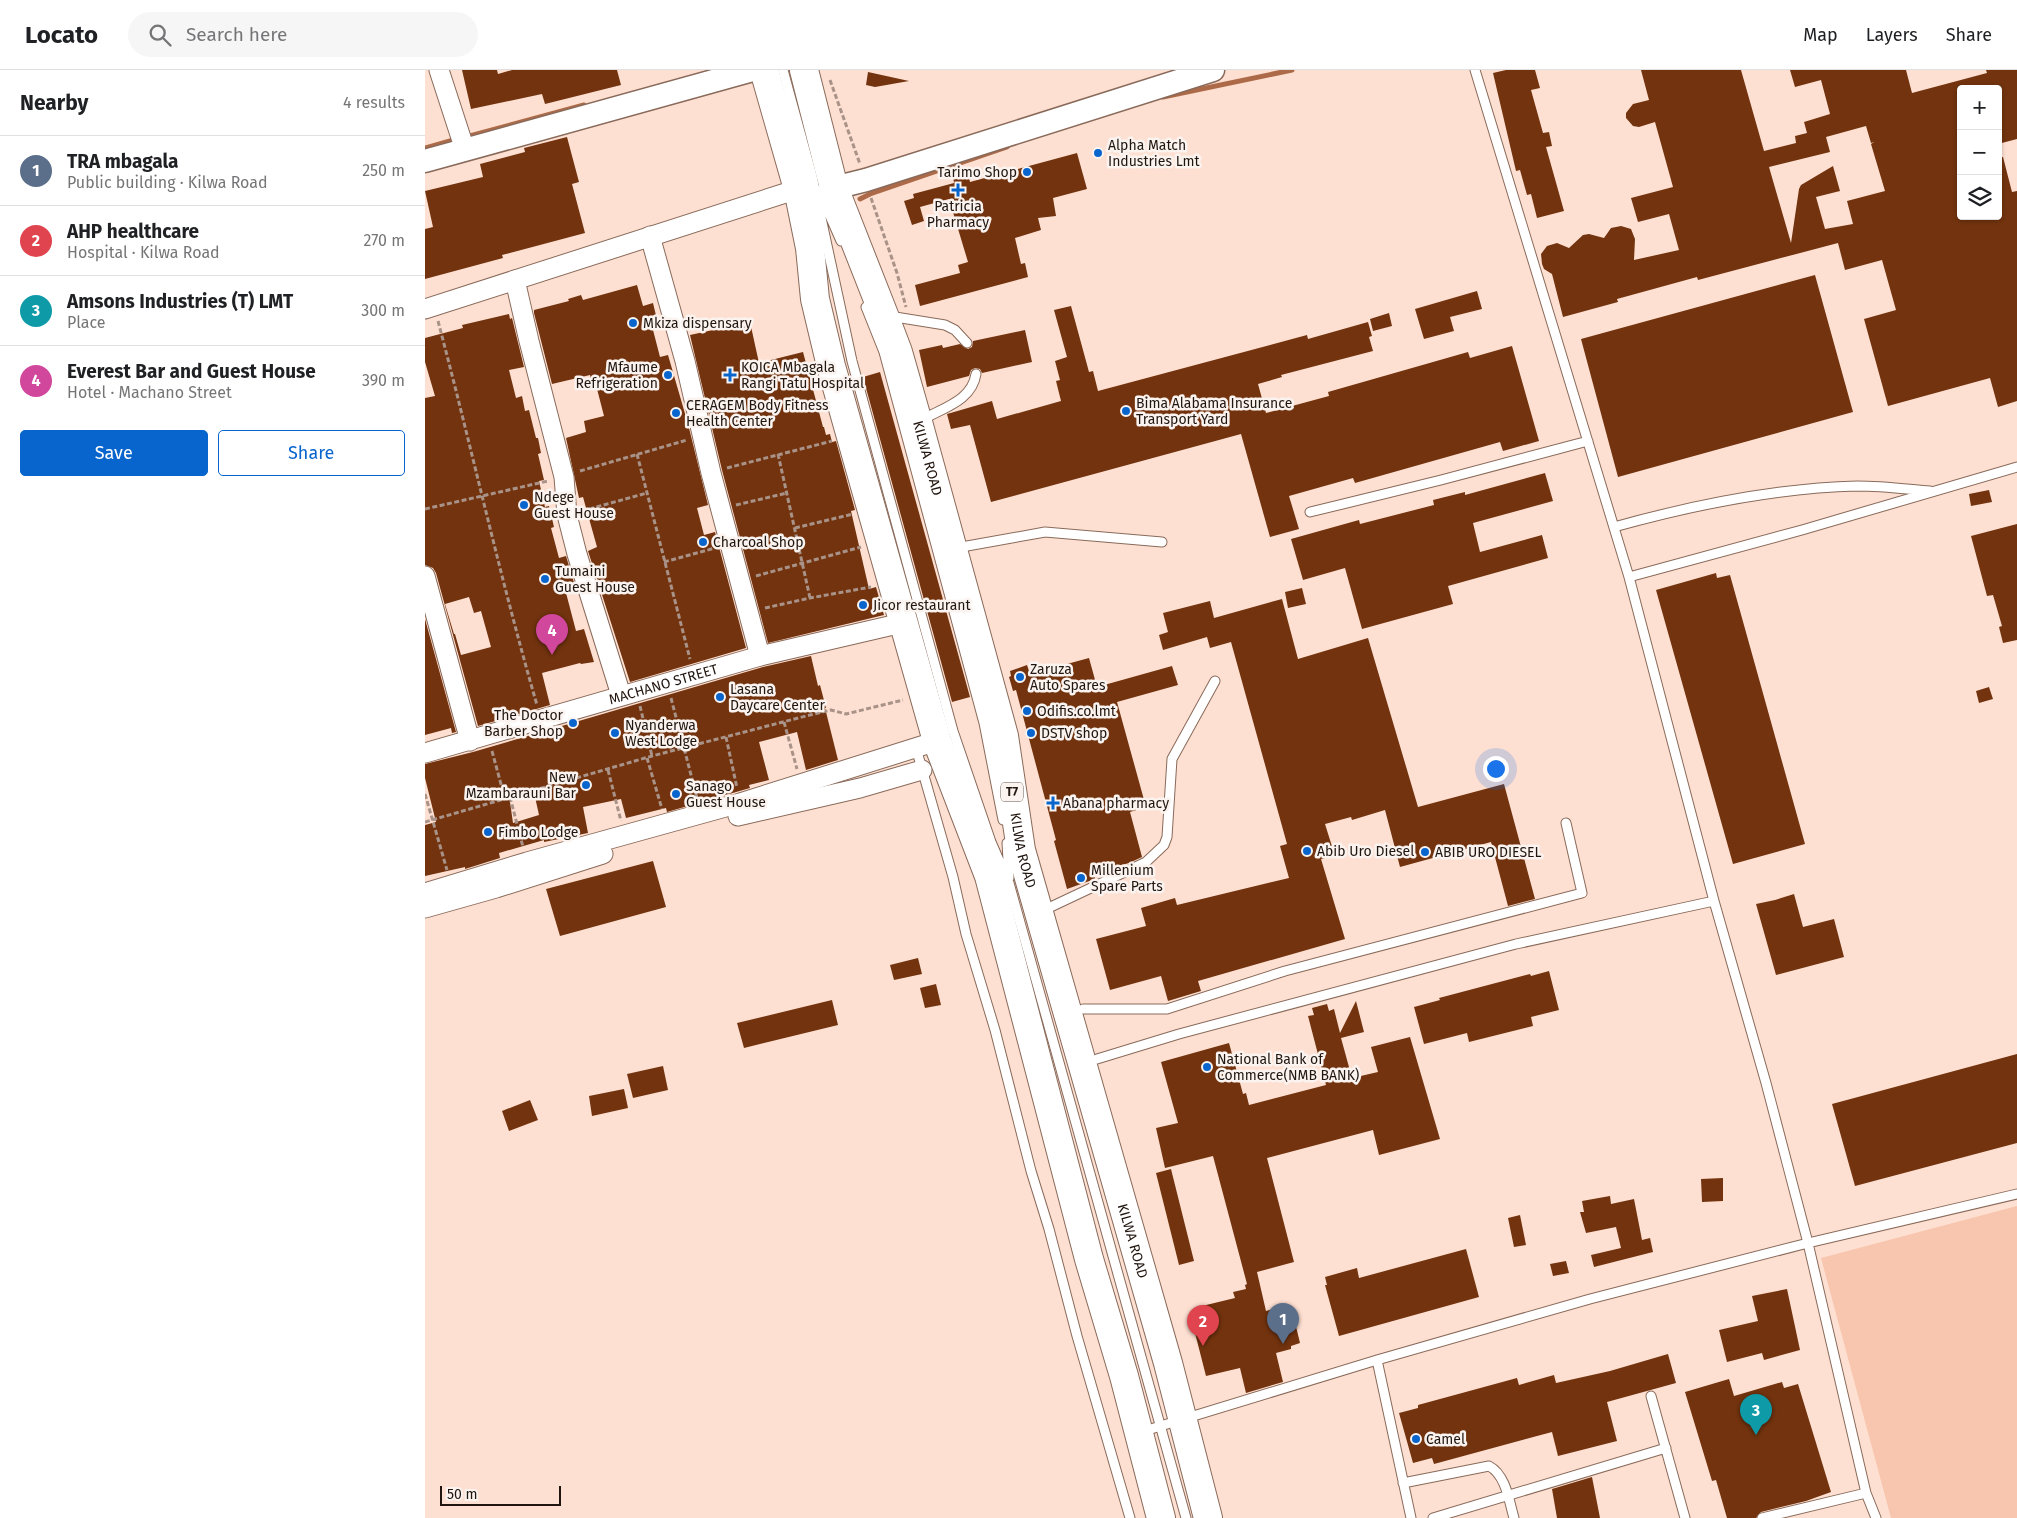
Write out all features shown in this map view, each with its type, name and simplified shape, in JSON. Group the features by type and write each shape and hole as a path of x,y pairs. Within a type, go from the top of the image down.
{"highway":[{"name":"KILWA ROAD","path":"764,70 814,185 898,352 953,549 1004,736 1021,850 1133,1249 1168,1363 1160,1426 1161,1518"},
{"name":"KILWA ROAD","path":"803,70 814,185 810,248 815,299 831,366 852,435 923,695 926,745 989,876 1089,1259 1124,1376 1160,1426 1208,1518"}],"street":[{"path":"439,70 465,150"},
{"path":"425,161 753,70"},
{"path":"430,308 814,185 866,180 1213,70"},
{"path":"650,236 685,361 711,473 761,656"},
{"path":"515,280 564,477 567,515 577,554 629,693"},
{"path":"425,576 469,741"},
{"name":"MACHANO STREET","path":"425,754 761,656 902,623"},
{"path":"425,892 740,803 926,745"},
{"path":"425,908 702,825 860,788 922,770"}],"lane":[{"path":"783,70 814,185 852,361 953,731 991,842 1009,883 1186,1518"},
{"path":"1475,70 1629,577 1714,901 1763,1074 1808,1244 1866,1493 1876,1518"},
{"path":"814,185 843,246"},
{"path":"967,343 955,330 945,325 874,307 883,352 984,723 1006,833 1009,883"},
{"path":"918,422 970,392 975,384 976,374"},
{"path":"1310,512 1588,441"},
{"path":"1629,577 1935,492 2017,467"},
{"path":"1614,527 1663,513 1713,503 1817,489 1858,486 1935,492"},
{"path":"953,549 1045,532 1162,542"},
{"path":"1039,912 1146,862 1164,845 1167,837 1172,759 1215,681"},
{"path":"926,745 922,770 953,877 966,934 995,1030 1031,1171 1130,1518"},
{"path":"1083,1009 1167,1009 1285,971 1582,893 1566,823"},
{"path":"1097,1059 1179,1034 1497,949 1714,901"},
{"path":"1160,1426 1377,1360 1590,1299 2017,1194"},
{"path":"1377,1360 1411,1518"},
{"path":"1651,1396 1685,1518"},
{"path":"1433,1518 1666,1448"},
{"path":"1403,1483 1489,1466 1496,1469 1501,1476 1514,1518"},
{"path":"1762,1518 1866,1493"}],"path":[{"path":"430,308 471,447 481,496 541,720"},
{"path":"711,473 852,435"},
{"path":"425,509 564,477 702,436"},
{"path":"637,454 694,676"},
{"path":"778,454 810,598"},
{"path":"721,508 787,492"},
{"path":"567,515 647,493"},
{"path":"795,528 872,509"},
{"path":"740,580 881,541"},
{"path":"664,562 730,544"},
{"path":"749,612 891,582"},
{"path":"667,684 685,748 700,814"},
{"path":"629,693 652,756"},
{"path":"425,822 652,756 827,711 846,714 923,695"},
{"path":"784,722 802,784"},
{"path":"488,736 505,799"},
{"path":"726,737 740,803"},
{"path":"647,758 666,824"},
{"path":"608,770 624,836"},
{"path":"425,794 451,885"},
{"path":"510,797 527,862"}],"shaded area":[{"path":"2017,1206 2017,1518 1891,1518 1821,1258"}],"building":[{"path":"462,70 497,70 498,74 512,70 617,70 621,85 545,104 542,94 471,109"},
{"path":"1506,70 1535,70 1540,88 1531,90 1543,133 1549,132 1552,146 1546,147 1564,211 1537,218 1531,194 1527,195 1520,170 1516,171 1493,73"},
{"path":"1641,70 1741,70 1764,151 1796,143 1795,136 1807,133 1804,122 1830,114 1821,80 1795,87 1790,70 1906,70 1912,93 1987,73 1986,70 2017,70 2017,139 2002,143 2002,85 1957,85 1957,220 2002,220 2003,157 2012,192 2017,191 2017,401 1998,407 1990,378 1888,406 1864,319 1896,310 1882,260 1845,270 1838,243 1698,280 1697,277 1617,299 1618,302 1563,317 1552,274 1544,269 1542,264 1541,254 1547,246 1557,243 1569,248 1583,235 1589,234 1604,238 1611,228 1621,226 1631,229 1635,239 1634,260 1679,250 1669,214 1638,222 1631,198 1673,187 1655,122 1639,127 1633,126 1626,118 1626,113 1633,104 1649,100","holes":["1866,126 1871,143 1874,142 1871,144 1885,191 1847,201 1853,224 1825,229 1816,197 1840,191 1833,166 1801,185 1791,243 1769,167 1830,152 1826,137"]},
{"path":"868,72 909,81 875,87 866,85"},
{"path":"567,137 579,182 572,184 585,233 502,255 503,258 425,279 425,229 433,227 425,191 483,177 480,164 525,152 524,148"},
{"path":"1077,153 1087,189 1053,198 1056,216 1038,218 1041,230 1015,238 1021,264 1025,263 1028,277 920,306 915,285 960,273 958,265 968,262 949,199 920,207 924,221 912,225 904,201 914,198 913,194 954,183 953,176 968,173 970,182"},
{"path":"1815,275 1853,412 1618,477 1581,339"},
{"path":"637,285 643,306 653,303 659,328 653,330 660,357 668,355 688,424 708,505 697,508 704,535 715,532 746,648 630,682 588,551 597,547 583,497 579,498 566,438 586,432 584,421 604,416 596,385 593,386 590,375 552,384 534,310 569,301 568,299 581,295 583,300"},
{"path":"1477,291 1482,309 1450,317 1454,331 1424,339 1415,309"},
{"path":"1071,306 1089,372 1093,371 1098,391 1307,335 1308,339 1368,322 1372,336 1369,337 1373,351 1281,375 1282,377 1258,384 1266,413 1329,396 1328,392 1468,352 1470,358 1512,346 1539,441 1503,451 1500,442 1355,483 1353,478 1289,496 1299,529 1270,537 1241,434 991,502 970,425 951,429 947,414 992,401 997,419 1061,401 1056,381 1060,380 1055,361 1067,357 1054,310"},
{"path":"1389,313 1392,326 1373,331 1370,319"},
{"path":"509,314 510,319 512,318 524,367 509,370 516,398 522,396 525,411 529,410 536,438 538,438 541,453 538,454 544,480 539,481 545,507 549,506 554,527 551,528 559,558 566,556 575,586 565,589 576,631 584,629 594,662 580,663 542,673 550,705 478,726 436,573 433,568 425,565 425,398 435,396 425,362 425,338 463,328 462,325","holes":["469,597 474,613 481,611 491,647 461,655 445,604"]},
{"path":"750,322 759,363 803,352 823,427 826,435 830,434 832,442 836,441 855,510 851,511 869,589 876,587 884,615 768,643 722,470 690,335"},
{"path":"1025,330 1032,362 982,373 980,369 975,368 971,370 969,376 927,387 919,350 942,345 943,348 960,344 968,349 972,347 973,341"},
{"path":"880,372 970,697 952,702 863,377"},
{"path":"1545,473 1553,501 1473,523 1480,552 1542,535 1548,558 1448,586 1453,604 1362,629 1345,568 1303,580 1291,539 1359,520 1360,524 1434,505 1433,500 1465,492 1465,495"},
{"path":"1989,490 1992,502 1971,506 1969,494"},
{"path":"2017,524 2017,640 2003,643 1999,627 2002,626 1993,595 1987,596 1971,536"},
{"path":"1716,573 1717,578 1730,575 1805,844 1733,864 1656,590"},
{"path":"1302,588 1306,604 1288,608 1285,592"},
{"path":"1282,599 1298,659 1368,638 1418,807 1504,784 1535,899 1508,906 1491,842 1400,867 1385,810 1352,820 1351,817 1325,824 1335,856 1321,859 1345,939 1198,981 1201,991 1168,1001 1161,976 1110,990 1096,939 1146,926 1141,908 1175,898 1177,905 1289,878 1280,846 1287,844 1231,642 1210,648 1207,637 1163,650 1159,635 1168,632 1163,613 1210,601 1214,618"},
{"path":"425,619 456,732 452,733 451,728 425,735"},
{"path":"811,656 838,760 806,770 797,732 759,742 769,780 749,785 750,788 667,812 666,808 626,818 621,799 583,807 588,833 544,842 544,840 499,853 500,858 465,869 465,867 425,876 425,825 436,822 425,778 425,764 473,752 763,667","holes":["533,788 539,815 513,823 509,795"]},
{"path":"1089,658 1097,687 1172,666 1178,685 1117,702 1146,807 1130,812 1142,857 1129,863 1094,873 1095,879 1067,889 1054,841 1056,840 1016,690 1013,691 1009,677 1011,676 1010,671 1027,665 1030,674"},
{"path":"1989,687 1993,699 1979,703 1976,691"},
{"path":"653,861 666,907 560,936 546,889"},
{"path":"1794,894 1803,927 1834,919 1844,957 1776,975 1756,904"},
{"path":"918,958 922,974 894,980 890,965"},
{"path":"1549,971 1559,1010 1531,1017 1533,1026 1469,1042 1467,1033 1424,1044 1414,1007 1440,1000 1439,998 1530,974 1531,976"},
{"path":"936,984 941,1005 925,1008 920,988"},
{"path":"832,1000 838,1025 744,1048 737,1023"},
{"path":"1356,1001 1364,1032 1341,1038 1352,1078 1378,1072 1371,1047 1410,1037 1440,1139 1379,1155 1373,1130 1267,1158 1294,1262 1257,1272 1266,1311 1280,1307 1281,1312 1292,1310 1300,1343 1291,1346 1291,1349 1276,1353 1283,1382 1246,1393 1240,1368 1206,1376 1195,1333 1208,1330 1202,1306 1235,1298 1233,1292 1246,1289 1245,1285 1247,1284 1213,1156 1165,1168 1156,1128 1178,1123 1161,1062 1229,1043 1243,1094 1246,1093 1249,1105 1326,1085 1308,1016 1314,1015 1312,1008 1327,1004 1329,1011 1334,1009 1340,1033"},
{"path":"2017,1054 2017,1143 1855,1186 1832,1104"},
{"path":"663,1066 668,1090 633,1098 627,1074"},
{"path":"624,1089 628,1108 592,1116 589,1096"},
{"path":"530,1100 538,1120 509,1131 502,1111"},
{"path":"1171,1169 1194,1261 1179,1265 1156,1173"},
{"path":"1723,1178 1723,1201 1702,1202 1701,1179"},
{"path":"1610,1196 1611,1204 1634,1199 1642,1240 1650,1238 1653,1252 1594,1267 1591,1255 1621,1248 1616,1227 1586,1233 1580,1212 1584,1212 1582,1201"},
{"path":"1520,1215 1526,1245 1514,1247 1508,1218"},
{"path":"1466,1249 1479,1297 1339,1336 1325,1285 1327,1285 1325,1277 1357,1268 1359,1278"},
{"path":"1566,1261 1569,1273 1553,1276 1550,1264"},
{"path":"1787,1289 1800,1350 1764,1360 1762,1353 1727,1362 1719,1330 1758,1321 1752,1296"},
{"path":"1668,1354 1676,1383 1607,1402 1617,1441 1558,1456 1552,1432 1434,1464 1432,1458 1413,1463 1399,1413 1418,1408 1418,1405 1517,1378 1519,1385 1554,1375 1556,1383 1610,1371"},
{"path":"1729,1379 1734,1396 1782,1382 1784,1388 1798,1384 1831,1492 1806,1501 1761,1512 1756,1518 1727,1518 1716,1480 1712,1481 1685,1392"},
{"path":"1592,1477 1600,1518 1557,1518 1552,1489"}],"waterway":[{"path":"1163,97 1292,70"},
{"path":"466,137 584,105"},
{"path":"425,148 457,139"},
{"path":"860,199 1007,147"}],"place":[{"name":"Alpha Match Industries Lmt","path":"1098,153"},
{"name":"Tarimo Shop","path":"1027,172"},
{"name":"Patricia Pharmacy","path":"958,190"},
{"name":"Mkiza dispensary","path":"633,323"},
{"name":"Mfaume Refrigeration","path":"668,375"},
{"name":"KOICA Mbagala Rangi Tatu Hospital","path":"730,375"},
{"name":"Bima Alabama Insurance Transport Yard","path":"1126,411"},
{"name":"CERAGEM Body Fitness Health Center","path":"676,413"},
{"name":"Ndege Guest House","path":"524,505"},
{"name":"Charcoal Shop","path":"703,542"},
{"name":"Tumaini Guest House","path":"545,579"},
{"name":"Jicor restaurant","path":"863,605"},
{"name":"Everest Bar and Guest House","path":"552,655"},
{"name":"Zaruza Auto Spares","path":"1020,677"},
{"name":"Lasana Daycare Center","path":"720,697"},
{"name":"Odifis.co.lmt","path":"1027,711"},
{"name":"The Doctor Barber Shop","path":"573,723"},
{"name":"Nyanderwa West Lodge","path":"615,733"},
{"name":"DSTV shop","path":"1031,733"},
{"name":"New Mzambarauni Bar","path":"586,785"},
{"name":"Sanago Guest House","path":"676,794"},
{"name":"Abana pharmacy","path":"1053,803"},
{"name":"Fimbo Lodge","path":"488,832"},
{"name":"Abib Uro Diesel","path":"1307,851"},
{"name":"ABIB URO DIESEL","path":"1425,852"},
{"name":"Millenium Spare Parts","path":"1081,878"},
{"name":"National Bank of Commerce(NMB BANK)","path":"1207,1067"},
{"name":"TRA mbagala","path":"1283,1344"},
{"name":"AHP healthcare","path":"1203,1346"},
{"name":"Amsons Industries (T) LMT","path":"1756,1435"},
{"name":"Camel","path":"1416,1439"}]}
